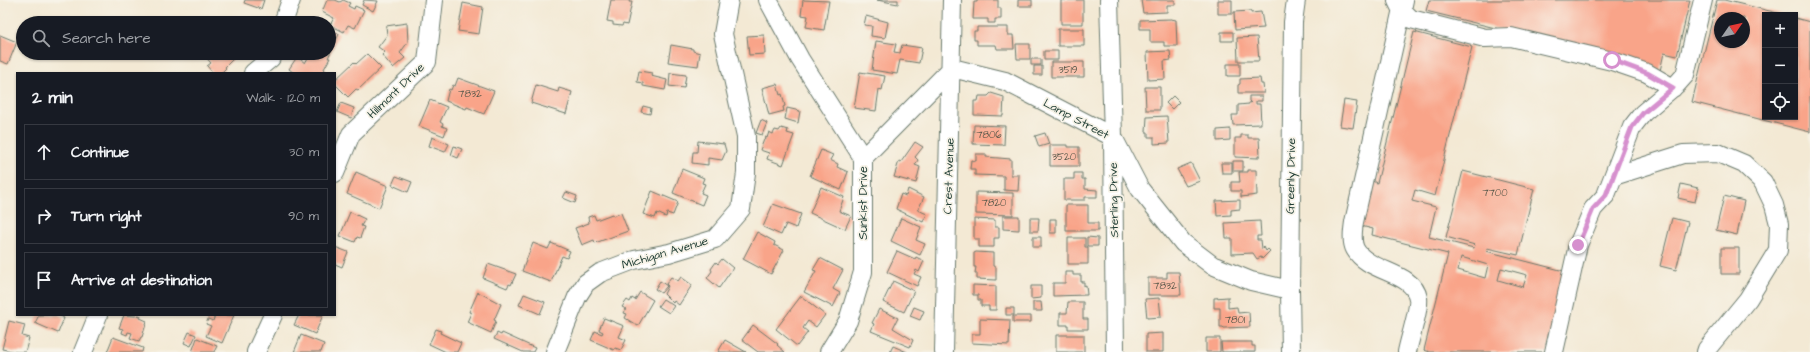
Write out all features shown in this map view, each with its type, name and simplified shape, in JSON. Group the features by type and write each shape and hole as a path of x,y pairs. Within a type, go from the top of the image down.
{"street":[{"path":"285,16 291,0"},
{"name":"Hillmont Drive","path":"336,170 351,134 427,62 434,0"},
{"name":"Michigan Avenue","path":"555,352 577,297 586,283 600,273 634,260 670,253 715,239 741,209 746,174 746,136 723,34 729,0"},
{"name":"Sunkist Drive","path":"768,0 800,59 863,158 863,272 848,321 829,352"},
{"name":"Crest Avenue","path":"944,352 952,68 952,0"},
{"name":"Sterling Drive","path":"1109,0 1113,137 1115,352"},
{"name":"Greenly Drive","path":"1291,352 1290,290 1293,22 1296,0"},
{"path":"1554,352 1578,245 1593,209 1606,195 1632,127 1643,113 1685,76 1703,0"},
{"path":"1401,3 1411,19 1485,38 1511,37 1612,60 1647,73 1673,88"},
{"path":"1401,3 1354,222 1352,238 1355,249 1367,263 1406,280 1415,290 1419,299 1407,352"},
{"path":"254,72 269,60"},
{"path":"863,158 952,68"},
{"name":"Lamp Street","path":"952,68 1005,81 1113,137 1140,189 1183,243 1212,265 1251,281 1290,290"},
{"path":"1614,176 1683,154 1718,153 1744,164 1763,182 1774,205 1778,224 1778,250 1748,299 1706,352"},
{"path":"83,352 98,316"},
{"path":"256,352 273,316"}],"building":[{"path":"245,0 264,0 261,9 244,3"},
{"path":"327,0 335,0 340,2 343,0 350,3 348,6 354,9 355,6 364,10 355,28 348,25 344,32 336,28 336,16 330,16 322,12"},
{"path":"364,0 378,1 373,11 362,5"},
{"path":"611,0 630,0 629,2 632,2 627,25 613,25 613,22 607,21"},
{"path":"803,0 829,1 824,30 806,27 808,16 801,15"},
{"path":"877,0 898,0 898,4"},
{"path":"977,0 998,0 998,8 1001,8 1001,19 995,19 995,23 988,23 988,19 973,19 974,2 977,2"},
{"path":"1018,0 1032,0 1032,6 1018,6"},
{"path":"1061,0 1083,0 1083,24 1061,24"},
{"path":"1141,0 1175,0 1175,5 1167,5 1167,12 1143,13"},
{"path":"1218,0 1232,0 1232,14 1218,14"},
{"path":"1429,0 1690,0 1677,56 1664,53 1660,71 1650,66 1426,11"},
{"path":"1717,0 1724,0 1774,12 1762,12 1762,120 1692,102 1714,12 1714,48 1750,48 1750,12 1714,12"},
{"path":"463,3 483,7 479,34 458,31"},
{"path":"1251,11 1251,13 1261,12 1264,28 1235,30 1234,12"},
{"path":"866,16 888,22 885,38 871,36 872,26 864,25"},
{"path":"1798,19 1810,22 1810,132 1763,120 1798,120"},
{"path":"1140,20 1176,20 1177,46 1164,46 1164,42 1150,42 1150,29 1140,29"},
{"path":"407,23 408,42 400,53 405,58 393,68 382,55 385,52 378,47 387,35 386,26"},
{"path":"977,27 1008,27 1008,35 1013,35 1014,49 997,49 996,45 977,45 977,40 974,40 974,31 977,31"},
{"path":"1058,29 1084,29 1084,46 1058,46"},
{"path":"336,32 339,34 336,41"},
{"path":"1221,32 1233,32 1233,41 1221,41"},
{"path":"1414,32 1472,47 1435,196 1415,190 1412,201 1436,207 1429,237 1474,248 1475,245 1446,237 1463,171 1534,189 1518,255 1487,248 1486,251 1568,272 1548,352 1430,352 1424,350 1448,254 1372,235 1373,229 1361,226 1372,181 1377,183","holes":["1461,257 1488,265 1485,278 1458,270","1501,268 1527,275 1523,287 1498,280"]},
{"path":"0,35 16,42 16,44 8,64 0,61"},
{"path":"764,35 765,54 749,55 747,36"},
{"path":"1257,37 1259,61 1238,61 1237,38"},
{"path":"876,41 896,44 894,52 900,53 902,45 922,48 919,63 900,60 897,74 872,70"},
{"path":"1016,44 1030,44 1030,59 1017,59"},
{"path":"671,45 693,49 693,51 700,53 698,66 668,62"},
{"path":"1044,51 1058,51 1058,60 1044,60"},
{"path":"1170,51 1171,60 1164,61 1165,79 1148,80 1147,52"},
{"path":"367,54 381,68 358,90 356,89 348,97 336,85 336,79 354,62 356,64"},
{"path":"1031,59 1041,59 1041,65 1031,65"},
{"path":"208,60 232,60 222,72 212,72 207,66 211,63"},
{"path":"295,60 301,60 305,63 307,60 329,60 324,69 327,72 293,72 289,69"},
{"path":"1051,62 1084,62 1084,77 1051,77"},
{"path":"1227,64 1240,64 1240,76 1227,76"},
{"path":"1034,66 1042,66 1042,75 1034,75"},
{"path":"639,71 652,73 651,76 667,80 665,90 643,86 643,83 637,82"},
{"path":"860,72 885,76 882,90 879,89 876,111 854,108"},
{"path":"670,73 686,75 684,88 669,86"},
{"path":"458,78 494,91 484,114 446,101 449,89 451,90 453,85 455,86"},
{"path":"1260,78 1261,84 1263,84 1264,93 1238,93 1240,79"},
{"path":"777,84 780,95 782,94 785,106 783,107 784,111 769,115 762,88"},
{"path":"536,85 558,92 559,88 572,92 566,114 531,103"},
{"path":"1145,87 1160,87 1160,110 1146,110"},
{"path":"991,93 1004,97 1003,116 974,115 974,101 978,101 979,96 988,96"},
{"path":"1173,96 1179,102 1172,109 1166,103"},
{"path":"1249,96 1262,96 1262,101 1256,101 1256,104 1260,104 1261,124 1233,125 1232,115 1238,115 1238,105 1249,104 1249,102 1251,103 1249,101"},
{"path":"430,100 447,107 440,122 443,124 442,126 447,128 444,136 419,126"},
{"path":"1344,100 1357,102 1353,128 1340,126"},
{"path":"341,103 354,108 351,118 337,112"},
{"path":"643,106 651,108 650,114 641,112"},
{"path":"787,108 800,111 798,123 785,119"},
{"path":"1167,116 1169,143 1154,144 1154,137 1148,137 1148,132 1146,132 1147,117"},
{"path":"761,120 767,123 762,135 756,133"},
{"path":"974,125 1005,126 1004,145 973,144"},
{"path":"781,128 788,130 787,133 794,135 783,165 767,159 769,153 760,150 765,137 767,138 769,132 773,134 775,130 779,131"},
{"path":"1230,129 1230,140 1217,141 1217,130"},
{"path":"1045,133 1049,144 1039,147 1035,136"},
{"path":"1241,135 1248,135 1248,138 1259,138 1260,156 1258,156 1258,158 1235,157 1235,138 1241,138"},
{"path":"432,137 449,144 445,152 429,146"},
{"path":"698,141 724,144 726,151 722,160 708,158 708,165 692,163 693,152 697,152"},
{"path":"915,142 923,147 915,157 918,160 915,165 920,167 916,183 894,177 899,161 901,162"},
{"path":"1050,145 1068,145 1068,147 1079,147 1079,166 1050,166"},
{"path":"454,146 462,149 458,158 451,155"},
{"path":"821,150 833,155 830,160 838,164 837,167 848,172 841,190 810,176"},
{"path":"976,154 986,154 986,157 1011,159 1011,175 1019,175 1018,191 1004,190 1004,176 975,175 975,169 970,169 971,160 976,161"},
{"path":"1233,161 1243,161 1243,171 1233,171"},
{"path":"1191,163 1200,181 1186,186 1177,169"},
{"path":"1221,163 1232,163 1232,173 1222,173"},
{"path":"682,169 704,178 702,183 705,184 701,193 706,195 702,205 673,193"},
{"path":"1248,170 1256,170 1257,195 1241,197 1241,191 1231,191 1231,182 1240,182 1239,172 1248,172"},
{"path":"356,172 388,186 379,208 347,194"},
{"path":"1074,173 1082,173 1082,179 1085,179 1085,189 1097,190 1097,197 1085,197 1085,200 1064,200 1064,179 1074,179"},
{"path":"396,176 412,182 408,192 392,185"},
{"path":"1681,184 1698,188 1695,202 1678,198"},
{"path":"821,187 844,197 839,211 851,216 845,229 810,213"},
{"path":"908,189 924,197 918,210 927,214 923,222 896,209 901,194 906,196"},
{"path":"652,191 678,202 673,215 667,213 666,217 657,213 655,218 643,214"},
{"path":"566,192 577,196 575,203 563,198"},
{"path":"976,192 1013,193 1013,215 976,214"},
{"path":"1724,196 1744,201 1737,235 1716,230"},
{"path":"1240,200 1240,209 1231,210 1231,215 1217,216 1216,201"},
{"path":"773,204 801,214 796,228 786,224 781,235 763,227"},
{"path":"1066,205 1088,205 1088,223 1098,223 1098,231 1066,231"},
{"path":"350,212 365,219 361,226 364,227 360,238 357,237 355,242 340,236"},
{"path":"621,213 628,231 595,243 594,240 582,245 575,228 589,223 588,217 594,215 596,220 612,214 613,216"},
{"path":"1003,216 1019,216 1019,230 1003,229"},
{"path":"901,218 921,227 916,240 925,244 920,255 891,241"},
{"path":"1030,218 1039,218 1038,231 1030,231"},
{"path":"1672,218 1688,222 1676,270 1660,266"},
{"path":"974,219 995,220 995,227 999,227 999,238 994,238 994,247 979,247 979,239 974,239"},
{"path":"1050,219 1056,219 1056,233 1050,233"},
{"path":"1260,221 1261,236 1257,236 1257,240 1261,240 1262,249 1264,247 1266,251 1268,249 1270,251 1262,259 1261,257 1257,259 1253,253 1232,254 1232,238 1226,238 1225,223"},
{"path":"757,232 775,242 774,245 784,250 771,274 743,259"},
{"path":"1033,237 1041,237 1041,247 1033,247"},
{"path":"1087,237 1098,238 1098,246 1087,246"},
{"path":"1068,238 1085,238 1085,247 1088,247 1088,264 1068,264"},
{"path":"533,243 548,249 551,243 570,251 567,258 562,256 551,282 522,271"},
{"path":"336,247 348,252 342,267 336,264"},
{"path":"1721,248 1739,248 1739,274 1721,274"},
{"path":"897,251 915,259 916,257 924,261 919,272 916,270 914,274 921,277 917,286 887,272"},
{"path":"974,253 993,253 993,266 996,267 996,280 977,279 977,273 975,273 976,267 974,267"},
{"path":"820,258 843,270 833,289 840,293 833,307 804,292 816,271 813,270"},
{"path":"722,259 733,268 719,288 707,278 716,262 718,264"},
{"path":"488,264 516,274 511,285 509,284 507,288 483,278"},
{"path":"1065,272 1073,272 1073,275 1081,275 1081,282 1084,282 1084,286 1086,285 1087,295 1053,296 1053,283 1065,283"},
{"path":"1167,272 1179,272 1181,295 1148,295 1148,278 1167,278"},
{"path":"671,277 678,281 681,277 692,285 679,305 674,301 673,303 664,294 668,286 666,284"},
{"path":"660,281 667,286 661,293 655,289"},
{"path":"893,281 914,291 904,312 883,302"},
{"path":"973,285 996,286 996,310 989,310 989,306 981,306 981,300 978,300 978,295 973,295"},
{"path":"1031,286 1041,286 1041,298 1031,299"},
{"path":"478,292 501,304 494,320 496,321 491,333 467,322 471,313 469,312"},
{"path":"640,292 653,300 638,326 625,318 627,314 624,313 626,309 622,307 627,300 630,302 632,298 635,300"},
{"path":"524,294 545,302 540,314 519,305"},
{"path":"801,296 825,315 816,327 808,321 803,328 808,332 797,346 776,329"},
{"path":"1228,297 1228,308 1237,307 1238,313 1249,312 1250,327 1220,327 1220,308 1214,308 1214,298"},
{"path":"1159,298 1161,317 1147,318 1145,299"},
{"path":"663,299 674,306 669,313 658,306"},
{"path":"1033,302 1041,302 1042,311 1033,311"},
{"path":"1068,302 1083,302 1083,319 1088,319 1088,329 1068,329 1068,325 1060,325 1060,313 1067,313"},
{"path":"914,307 924,311 920,320 910,316"},
{"path":"1006,308 1014,308 1014,315 1006,315"},
{"path":"879,309 898,318 893,328 913,340 910,347 871,331 874,324 872,323"},
{"path":"38,316 61,316 64,318 58,333 35,323"},
{"path":"124,316 141,316 140,318 147,321 142,337 139,341 130,338 132,333 128,332 127,335 122,333 123,329 119,328"},
{"path":"215,316 234,316 222,343 206,336 211,326 206,324 208,319 213,321"},
{"path":"298,316 323,316 315,334 294,325"},
{"path":"1013,316 1031,316 1031,322 1013,322"},
{"path":"604,318 624,326 619,337 626,340 621,350 615,348 614,350 591,340 595,331 602,334 603,332 599,330"},
{"path":"980,319 1010,320 1009,345 972,343 972,334 980,334"},
{"path":"9,321 25,325 22,336 29,338 25,352 2,349"},
{"path":"753,325 778,344 777,345 785,352 758,352 742,340"},
{"path":"436,329 441,331 440,333 461,343 457,352 446,352 429,344"},
{"path":"189,332 196,335 191,346 184,343"},
{"path":"497,333 501,335 502,333 535,348 533,352 523,352 494,339"},
{"path":"1163,333 1163,352 1146,352 1146,334"},
{"path":"301,335 324,344 321,352 294,352"},
{"path":"1056,335 1084,335 1084,352 1056,352"},
{"path":"113,337 143,348 142,352 107,352"},
{"path":"197,338 217,346 214,352 192,352"},
{"path":"1206,338 1220,338 1220,352 1206,352"},
{"path":"725,340 746,352 718,352"},
{"path":"1221,342 1252,342 1252,346 1255,346 1255,352 1222,352"},
{"path":"893,346 907,352 890,352"}],"route":[{"path":"1578,245 1593,209 1606,195 1632,127 1643,113 1673,88 1647,73 1612,60"}]}
